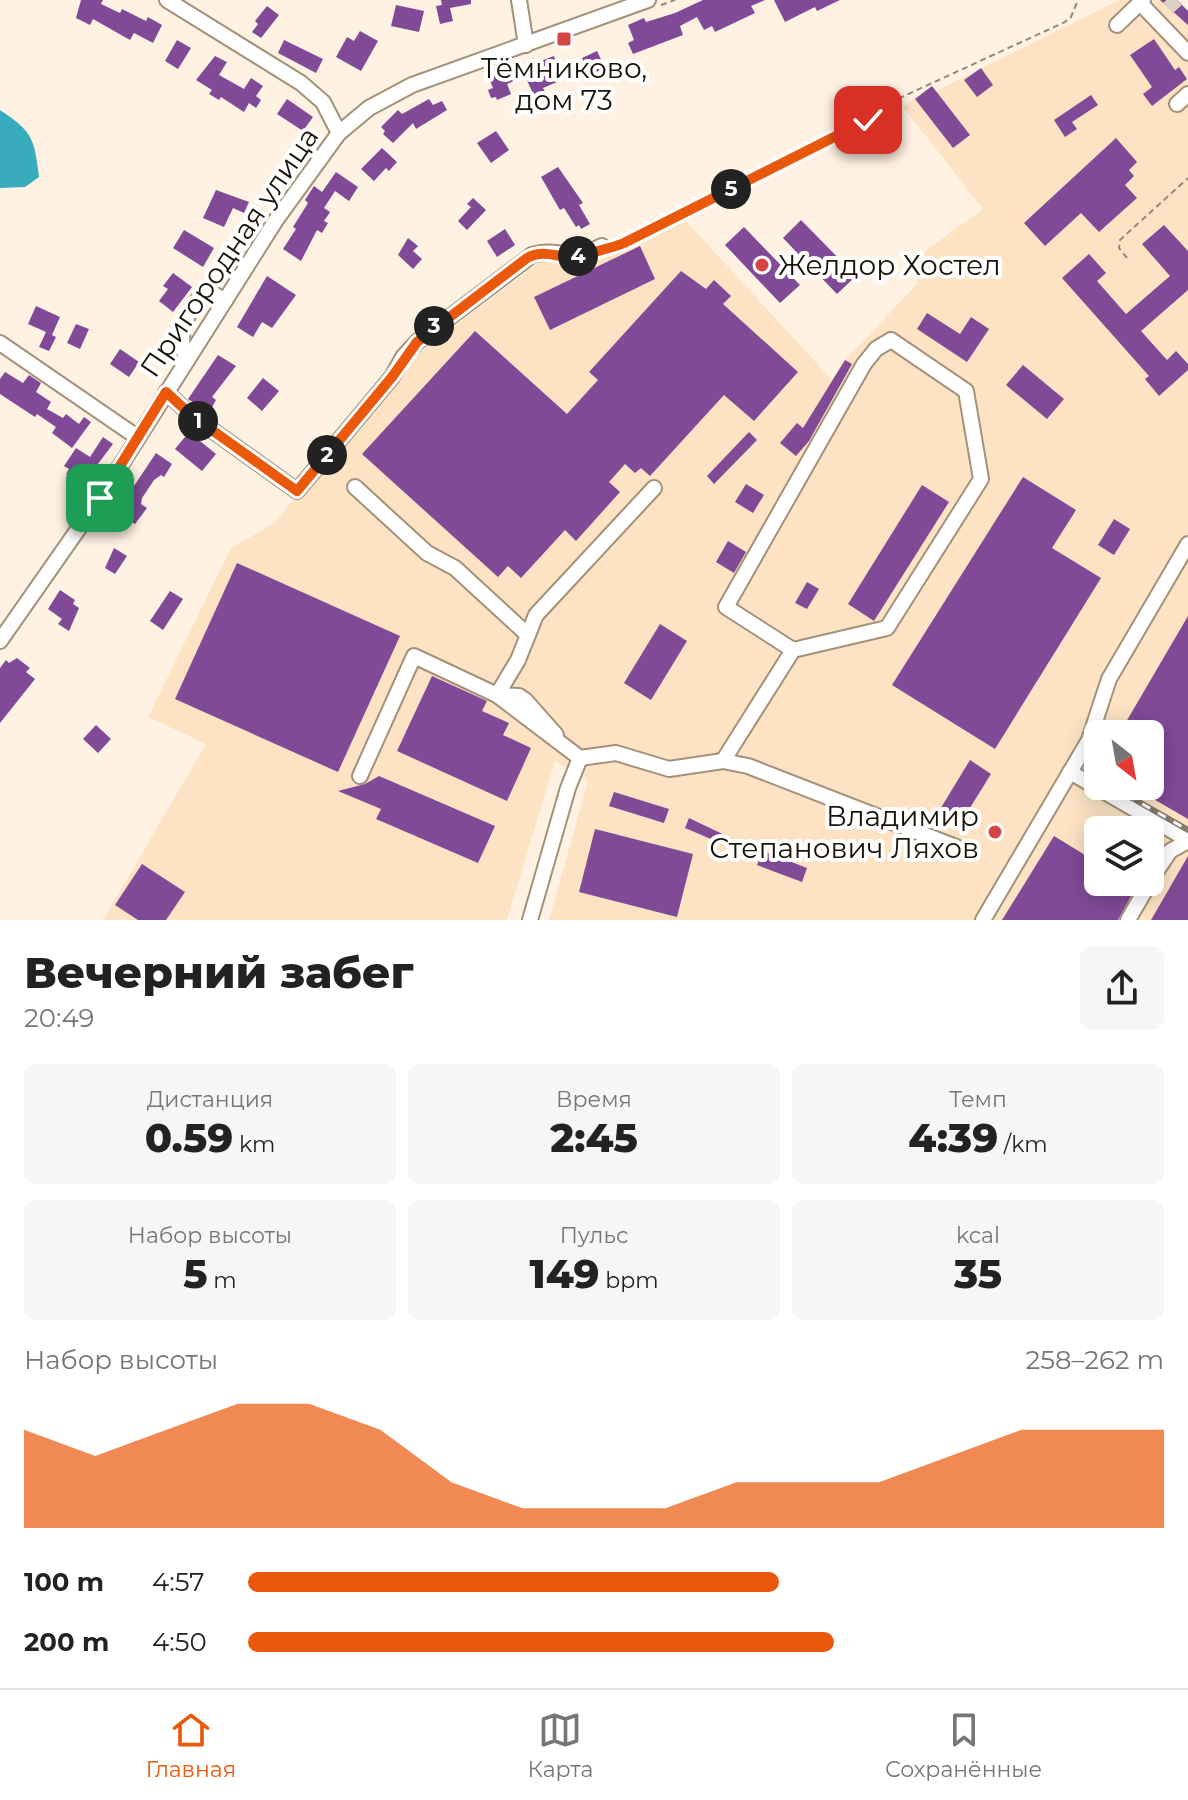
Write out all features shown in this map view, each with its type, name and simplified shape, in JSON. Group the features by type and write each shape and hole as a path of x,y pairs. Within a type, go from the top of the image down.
{"street":[{"path":"167,0 308,88 323,102 339,133"},
{"path":"519,0 526,45"},
{"path":"1117,25 1141,2 1188,53"},
{"name":"Пригородная улица","path":"0,641 100,498 276,220 339,133 369,108 398,92 651,4"},
{"path":"1156,20 1168,8"},
{"path":"166,392 191,415 297,491 392,377 406,353 433,328 532,255 543,252 576,257 602,246"},
{"path":"187,360 180,336 188,314 206,289 225,301"},
{"path":"723,761 793,650 887,628 981,479 966,391 891,340 876,349 864,364 726,607 793,650"},
{"path":"0,343 137,437"},
{"path":"355,487 427,553 455,568 528,635"},
{"path":"503,696 536,615 654,488"},
{"path":"983,920 1089,740 1109,679 1188,544"},
{"path":"360,776 414,656 503,696 525,700"},
{"path":"503,696 516,688 518,660"},
{"path":"517,680 525,700 575,754"},
{"path":"503,696 575,754 616,753 669,769 723,761 748,766 956,847"},
{"path":"530,920 575,754"},
{"path":"1070,772 1188,840 1170,851 1164,860"},
{"path":"1128,920 1142,896"}],"path":[{"path":"651,4 675,0"},
{"path":"602,246 624,243 868,120 893,101 1065,22 1071,17 1078,0"},
{"path":"1127,258 1119,248 1120,240 1188,178"}],"shaded area":[{"path":"1119,0 1177,0 1188,11 1188,920 549,920 588,781 555,761 507,920 103,920 206,744 148,717 231,548 274,523 413,358 542,260 579,269 686,221 832,380 845,360 918,283 908,267 909,263 983,209 903,107 932,86 936,91"}],"water":[{"path":"0,110 26,131 33,144 39,177 25,187 0,188"}],"building":[{"path":"81,0 103,0 101,4 120,13 122,9 162,25 153,43 134,33 130,40 93,19 90,25 76,18"},
{"path":"441,0 471,0 471,4 450,8 453,21 440,24 436,6 442,5"},
{"path":"703,0 765,0 751,6 755,13 715,32 712,26 704,30 697,17 680,26 683,35 633,54 628,43 634,40 628,25 644,18 646,22 675,13"},
{"path":"774,0 840,0 817,11 815,7 785,22"},
{"path":"1160,0 1177,0 1188,11 1188,25"},
{"path":"396,5 424,11 419,32 391,26"},
{"path":"267,6 279,15 261,38 252,32 258,24 255,21"},
{"path":"360,31 378,41 361,71 336,57 347,37 354,41"},
{"path":"1154,39 1175,70 1179,67 1187,79 1152,106 1143,94 1152,87 1130,55"},
{"path":"177,40 191,48 178,69 165,61"},
{"path":"284,40 323,59 316,73 278,53"},
{"path":"597,51 605,68 590,75 582,58"},
{"path":"215,56 227,62 219,75 244,89 251,78 263,86 256,96 261,100 256,108 249,103 244,112 221,97 219,100 209,94 212,90 196,80"},
{"path":"554,56 560,73 554,75 557,82 543,88 546,94 535,98 525,76 507,84 511,94 497,100 496,97 491,98 488,90 493,88 488,76 507,69 509,73"},
{"path":"981,68 993,85 977,97 964,80"},
{"path":"932,86 970,135 953,148 915,99"},
{"path":"1091,95 1098,105 1072,122 1077,129 1065,137 1054,120"},
{"path":"287,99 313,117 303,131 277,114"},
{"path":"429,99 433,105 442,101 447,110 416,129 413,123 393,143 383,134 385,131 381,127 398,110 402,114"},
{"path":"496,131 509,150 491,163 477,143"},
{"path":"1116,138 1137,162 1129,170 1134,176 1125,185 1137,198 1099,232 1081,213 1045,246 1024,223"},
{"path":"382,148 397,162 374,181 361,169"},
{"path":"558,167 583,203 579,205 590,224 581,229 579,225 576,227 564,208 560,210 541,177"},
{"path":"336,172 358,187 349,201 335,191 324,208 330,212 324,221 328,223 322,233 317,230 301,261 283,249 296,229 293,227 308,203 305,200 314,186 322,192"},
{"path":"216,190 249,202 244,213 233,208 224,227 203,218"},
{"path":"473,198 486,210 467,230 458,221 471,207 467,204"},
{"path":"801,220 856,276 837,294 783,238"},
{"path":"1164,225 1188,251 1188,290 1141,331 1167,360 1176,351 1188,364 1188,370 1159,396 1145,379 1149,376 1062,278 1089,254 1106,273 1097,281 1126,314 1170,276 1142,244"},
{"name":"Желдор Хостел","path":"744,227 800,285 780,303 725,245"},
{"path":"505,229 515,245 497,257 487,241"},
{"path":"184,230 214,248 203,267 173,248"},
{"path":"408,238 418,246 413,251 422,259 413,269 398,255"},
{"path":"640,246 655,279 550,330 534,297"},
{"path":"681,271 706,289 714,280 731,296 723,304 798,372 754,421 724,395 650,476 641,468 635,473 625,464 609,482 620,492 576,541 565,530 521,578 508,566 498,577 362,454 475,331 567,414 598,380 589,372"},
{"path":"173,273 192,287 173,312 159,301 168,289 163,286"},
{"path":"267,276 296,295 272,328 262,322 253,337 237,327"},
{"path":"36,306 60,317 49,351 39,347 46,332 28,324"},
{"path":"927,313 960,334 971,317 989,329 967,362 917,329"},
{"path":"76,324 89,329 80,349 67,343"},
{"path":"120,349 139,362 129,377 110,364"},
{"path":"218,355 236,366 212,397 216,400 209,413 188,399"},
{"path":"845,360 852,364 809,441 796,456 780,443 797,423 803,428"},
{"path":"1023,365 1064,399 1047,419 1006,385"},
{"path":"5,372 23,383 29,375 41,383 36,392 51,402 47,409 63,418 66,414 79,424 84,417 91,422 72,448 52,433 56,427 0,394 0,379"},
{"path":"263,378 279,391 262,411 247,398"},
{"path":"189,432 216,454 202,471 175,449"},
{"path":"749,432 757,440 714,484 707,476"},
{"path":"103,437 113,444 85,481 82,478 78,483 66,474 69,469 64,466 76,448 90,457"},
{"path":"156,453 172,464 164,477 161,475 154,480 142,498 141,504 147,508 135,524 120,514 125,507 122,504"},
{"path":"1023,477 1076,510 1052,548 1101,578 995,749 892,685"},
{"path":"746,484 764,495 753,513 735,502"},
{"path":"922,485 949,502 874,621 848,604"},
{"path":"1114,519 1130,529 1114,555 1098,545"},
{"path":"728,541 746,552 734,573 716,562"},
{"path":"114,548 127,556 115,574 105,568"},
{"path":"237,563 400,636 338,772 175,699"},
{"path":"807,582 819,589 807,609 795,603"},
{"path":"60,590 75,600 73,604 79,608 69,631 58,624 62,619 48,609"},
{"path":"170,591 183,599 163,630 150,621"},
{"path":"1188,616 1188,819 1155,800 1164,800 1164,720 1127,720"},
{"path":"660,624 687,641 651,700 624,683"},
{"path":"17,658 30,668 26,672 35,679 0,723 0,668 6,660 9,663"},
{"path":"432,676 487,701 482,711 509,723 503,735 531,748 507,801 397,751"},
{"path":"96,725 111,739 98,753 83,739"},
{"path":"970,760 991,774 960,824 939,811"},
{"path":"379,776 495,826 478,863 376,819 381,809 338,791 365,784"},
{"path":"614,792 669,809 664,823 609,806"},
{"path":"689,818 735,840 732,848 685,828"},
{"path":"595,829 693,854 677,917 579,892"},
{"path":"1054,836 1084,854 1084,896 1131,896 1118,920 1002,920"},
{"path":"763,851 807,868 802,882 757,865"},
{"path":"1188,856 1188,920 1151,920"},
{"path":"142,864 185,892 166,920 138,920 115,905"}],"tunnel":[{"path":"1168,8 1177,0"}],"railway":[{"path":"1136,800 1188,830"}],"place":[{"name":"Тёмниково, дом 73","path":"564,39"},
{"name":"Желдор Хостел","path":"762,265"},
{"name":"Владимир Степанович Ляхов","path":"995,832"}],"route":[{"path":"100,498 166,392 191,415 297,491 392,377 403,357 417,342 527,258 543,252 576,257 602,246 624,243 868,120"}]}
